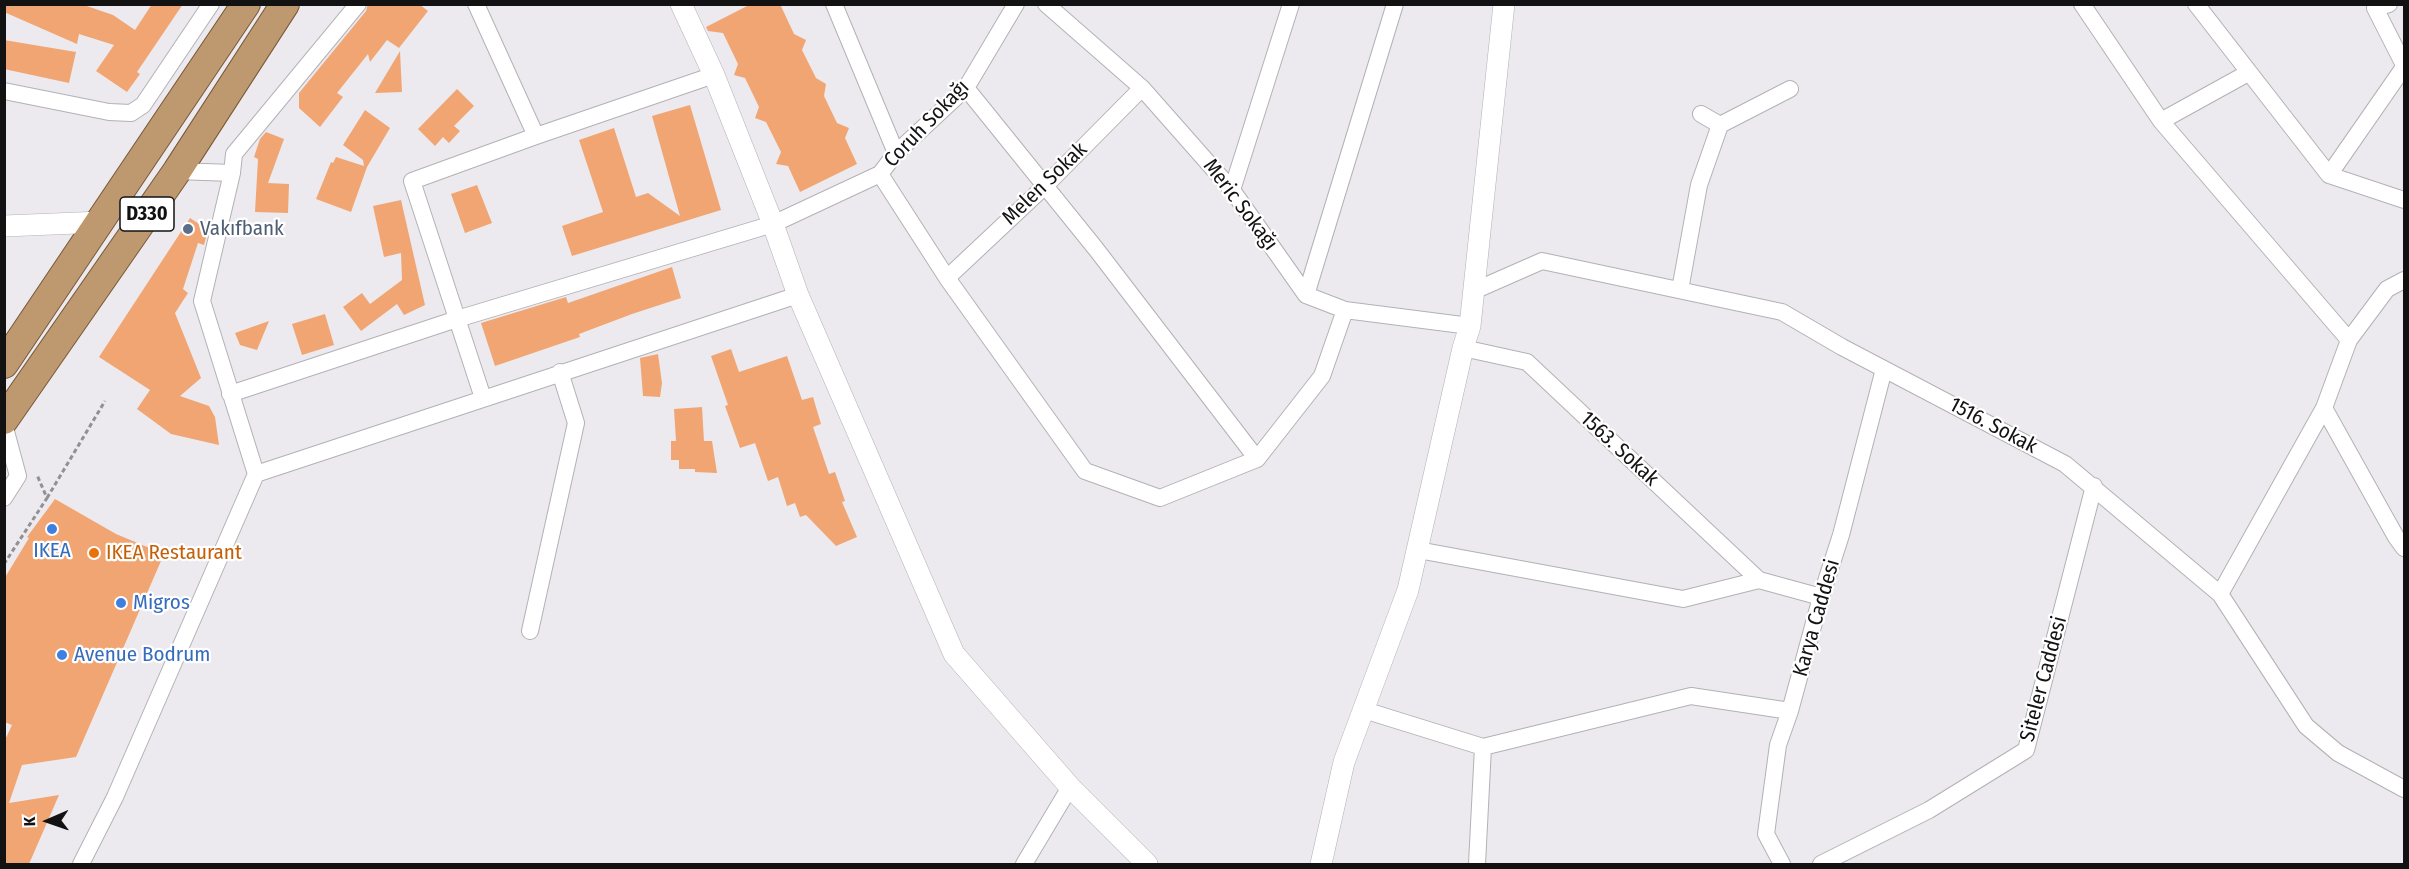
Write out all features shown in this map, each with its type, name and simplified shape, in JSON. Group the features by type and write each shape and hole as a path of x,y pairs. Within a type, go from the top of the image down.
{"highway":[{"name":"D330","path":"4,364 102,222 246,4"},
{"name":"D330","path":"4,422 177,171 285,4"}],"street":[{"path":"4,91 109,112 131,113 143,105 211,4"},
{"path":"81,864 115,797 256,474 202,301 232,173 234,154 358,4"},
{"path":"476,4 536,135"},
{"path":"681,4 714,75 773,224 798,295 954,654 1071,788 1147,864"},
{"name":"Coruh Sokağı","path":"230,394 457,319 773,224 880,174 896,153 966,88 1016,4"},
{"name":"Meric Sokağı","path":"1046,4 1142,88 1232,190 1306,295"},
{"path":"1232,190 1290,4"},
{"path":"1395,4 1306,295 1345,310 1470,326"},
{"path":"1321,864 1344,762 1408,590 1470,326 1476,290 1504,4"},
{"path":"2082,4 2161,121 2349,340"},
{"path":"2196,4 2329,175 2404,200"},
{"path":"2329,175 2404,66 2375,8 2389,4"},
{"path":"837,7 896,153"},
{"path":"2161,121 2248,73"},
{"path":"483,398 412,181 536,135 714,75"},
{"path":"966,88 1257,459"},
{"name":"Melen Sokak","path":"946,278 1045,186 1142,88"},
{"path":"1680,290 1699,185 1720,125 1790,89"},
{"path":"1701,114 1720,125"},
{"path":"177,171 232,173"},
{"path":"880,174 946,278 1085,471 1160,498 1257,459 1322,376 1345,310"},
{"path":"4,226 102,222"},
{"name":"1516. Sokak","path":"1476,290 1542,261 1782,312 1884,369 2065,464 2220,594 2306,726 2338,753 2404,789"},
{"path":"2220,594 2324,408 2349,340 2387,289 2404,280"},
{"path":"256,474 798,295"},
{"name":"1563. Sokak","path":"1463,348 1527,362 1759,580"},
{"name":"Karya Caddesi","path":"1782,864 1766,834 1778,745 1841,535 1884,369"},
{"path":"530,631 576,423 560,372"},
{"path":"2324,408 2404,548"},
{"path":"4,422 18,476 4,498"},
{"name":"Siteler Caddesi","path":"1821,864 1929,810 2026,750 2094,486"},
{"path":"1418,550 1683,598 1759,580 1821,597"},
{"path":"1364,710 1483,747 1691,696 1790,711"},
{"path":"1477,864 1483,747"},
{"path":"1024,864 1071,788"}],"path":[{"path":"4,564 105,401"},
{"path":"33,466 47,498"}],"building":[{"path":"4,4 81,4 113,15 135,30 152,4 183,4 137,72 140,74 127,92 96,71 114,45 79,34 77,44 4,12"},
{"path":"368,4 419,4 428,11 399,48 387,40 370,62 368,54 337,93 343,97 320,127 299,108 299,93 366,11"},
{"path":"751,4 780,4 794,34 806,40 802,50 816,78 826,84 824,96 837,123 849,128 845,138 857,164 800,192 788,166 776,164 781,152 766,122 755,118 759,107 745,78 734,75 738,64 723,33 708,31 706,27"},
{"path":"4,40 76,52 69,83 4,69"},
{"path":"400,51 402,92 375,93"},
{"path":"457,89 474,106 454,126 460,131 449,143 443,137 435,146 418,129"},
{"path":"690,105 721,210 572,256 562,226 603,212 579,140 614,128 636,197 648,193 680,216 652,116"},
{"path":"365,110 390,128 367,167 351,212 316,199 331,162 333,163 336,157 364,166 363,160 343,145"},
{"path":"266,132 284,139 268,183 289,184 288,213 255,212 258,159 254,157 260,139"},
{"path":"477,185 492,223 465,233 451,194"},
{"path":"401,200 425,305 404,315 397,304 361,331 343,307 362,293 370,304 402,280 401,253 384,257 373,206"},
{"path":"190,218 208,230 204,245 198,243 183,289 188,293 175,313 201,378 180,396 209,406 215,417 219,445 171,434 137,409 150,390 99,357"},
{"path":"672,267 681,298 579,334 580,337 495,366 481,323 566,297 568,303"},
{"path":"325,314 334,345 302,355 292,324"},
{"path":"269,321 257,350 240,345 235,333"},
{"path":"731,349 739,372 787,356 802,400 813,397 821,424 813,427 829,474 835,472 845,501 842,502 857,537 836,546 806,515 800,517 795,503 787,506 778,477 768,481 755,443 740,448 711,356"},
{"path":"658,354 662,383 660,397 643,396 640,358"},
{"path":"702,407 704,441 712,441 717,473 679,469 679,460 671,460 671,441 676,441 674,409"},
{"name":"Avenue Bodrum","path":"55,499 116,534 164,554 76,757 22,765 9,803 59,795 29,864 4,864 4,742 12,725 4,722 4,579 29,538 27,537"}],"place":[{"name":"Vakıfbank","path":"188,229"},
{"name":"IKEA","path":"52,529"},
{"name":"IKEA Restaurant","path":"94,553"},
{"name":"Migros","path":"121,603"},
{"name":"Avenue Bodrum","path":"62,655"}]}
